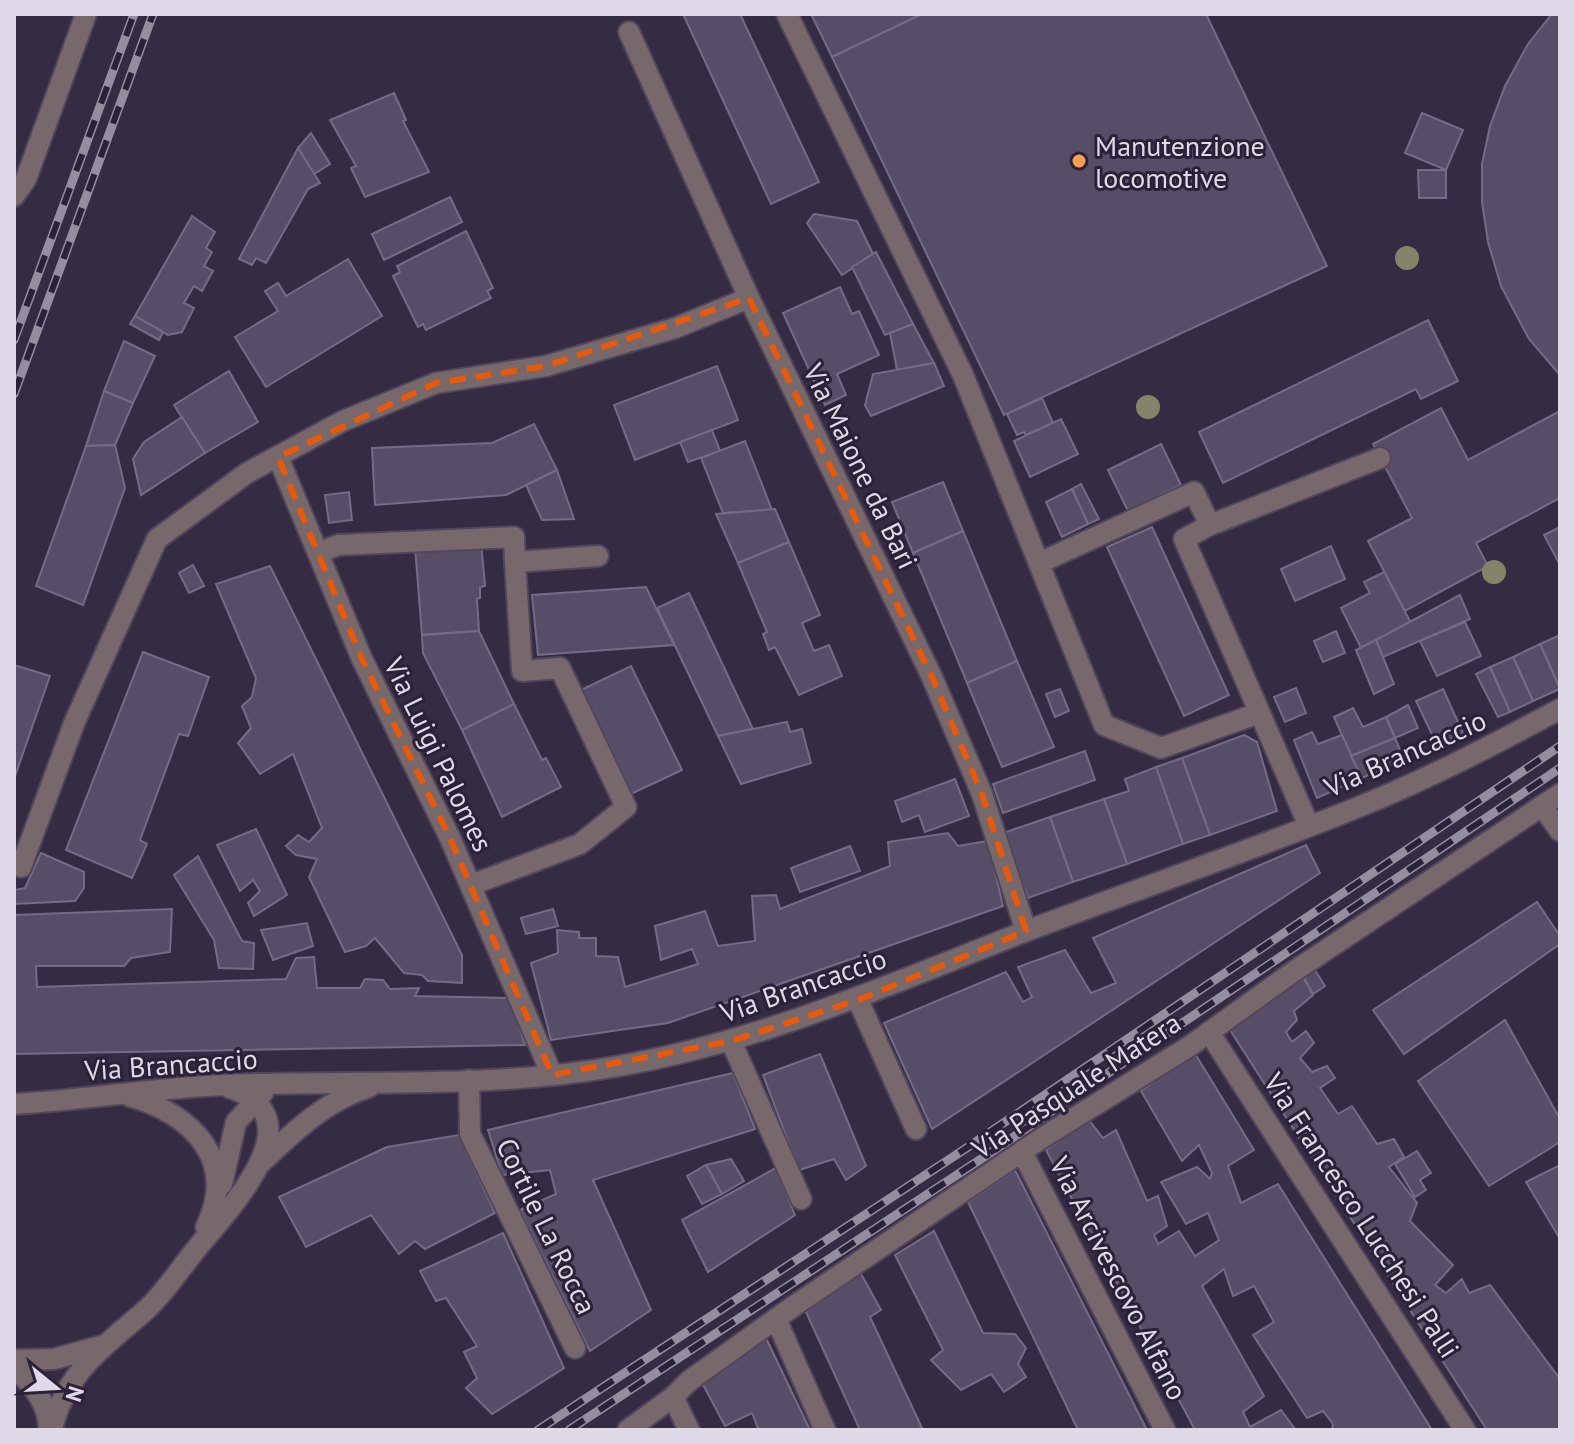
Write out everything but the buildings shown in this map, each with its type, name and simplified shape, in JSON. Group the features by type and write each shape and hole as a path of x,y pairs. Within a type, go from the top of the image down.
{"street":[{"path":"14,196 26,179 86,14"},
{"path":"787,14 963,375 1104,725 1161,748 1259,713"},
{"name":"Via Maione da Bari","path":"629,32 749,298 932,677 982,794 1026,931"},
{"path":"21,867 75,721 157,539 247,473 343,421 436,383 546,366 675,328 749,298"},
{"name":"Via Luigi Palomes","path":"278,457 362,659 471,885 552,1075"},
{"path":"1309,826 1184,539 1210,525 1380,458"},
{"path":"1039,563 1194,492 1210,525"},
{"path":"318,553 338,545 514,537 522,671 560,668 626,807 580,844 471,885"},
{"path":"515,562 598,556"},
{"name":"Via Brancaccio","path":"14,1104 115,1092 223,1085 469,1080 552,1075 614,1067 731,1041 858,1000 1026,931 1309,826 1464,760 1560,709"},
{"name":"Via Pasquale Matera","path":"628,1430 673,1397 689,1381 776,1319 1022,1152 1209,1032 1560,794"},
{"path":"1542,806 1560,831"},
{"path":"858,1000 916,1129"},
{"name":"Via Francesco Lucchesi Palli","path":"1209,1032 1465,1430"},
{"path":"731,1041 801,1199"},
{"name":"Cortile La Rocca","path":"469,1080 470,1134 575,1348"},
{"path":"50,1430 71,1385 104,1344 149,1307 262,1162 300,1126 341,1098 393,1081"},
{"path":"196,1249 215,1202 236,1122 254,1099 289,1084"},
{"path":"223,1085 254,1099 267,1121 269,1137 262,1162"},
{"path":"115,1092 165,1108 195,1132 212,1159 216,1177 215,1202"},
{"name":"Via Arcivescovo Alfano","path":"1022,1152 1165,1430"},
{"path":"776,1319 825,1430"},
{"path":"14,1360 54,1359 104,1344"},
{"path":"14,1368 30,1382 42,1401 50,1430"},
{"path":"673,1397 689,1430"}],"highlighted area":[{"path":"749,298 932,677 982,794 1026,931 858,1000 731,1041 552,1075 450,838 362,659 278,457 436,383 546,366"}],"railway":[{"path":"14,340 134,14"},
{"path":"14,394 153,14"},
{"path":"538,1430 968,1147 1560,746"},
{"path":"569,1430 975,1163 1560,768"}],"place":[{"name":"Manutenzione locomotive","path":"1079,161"}]}
